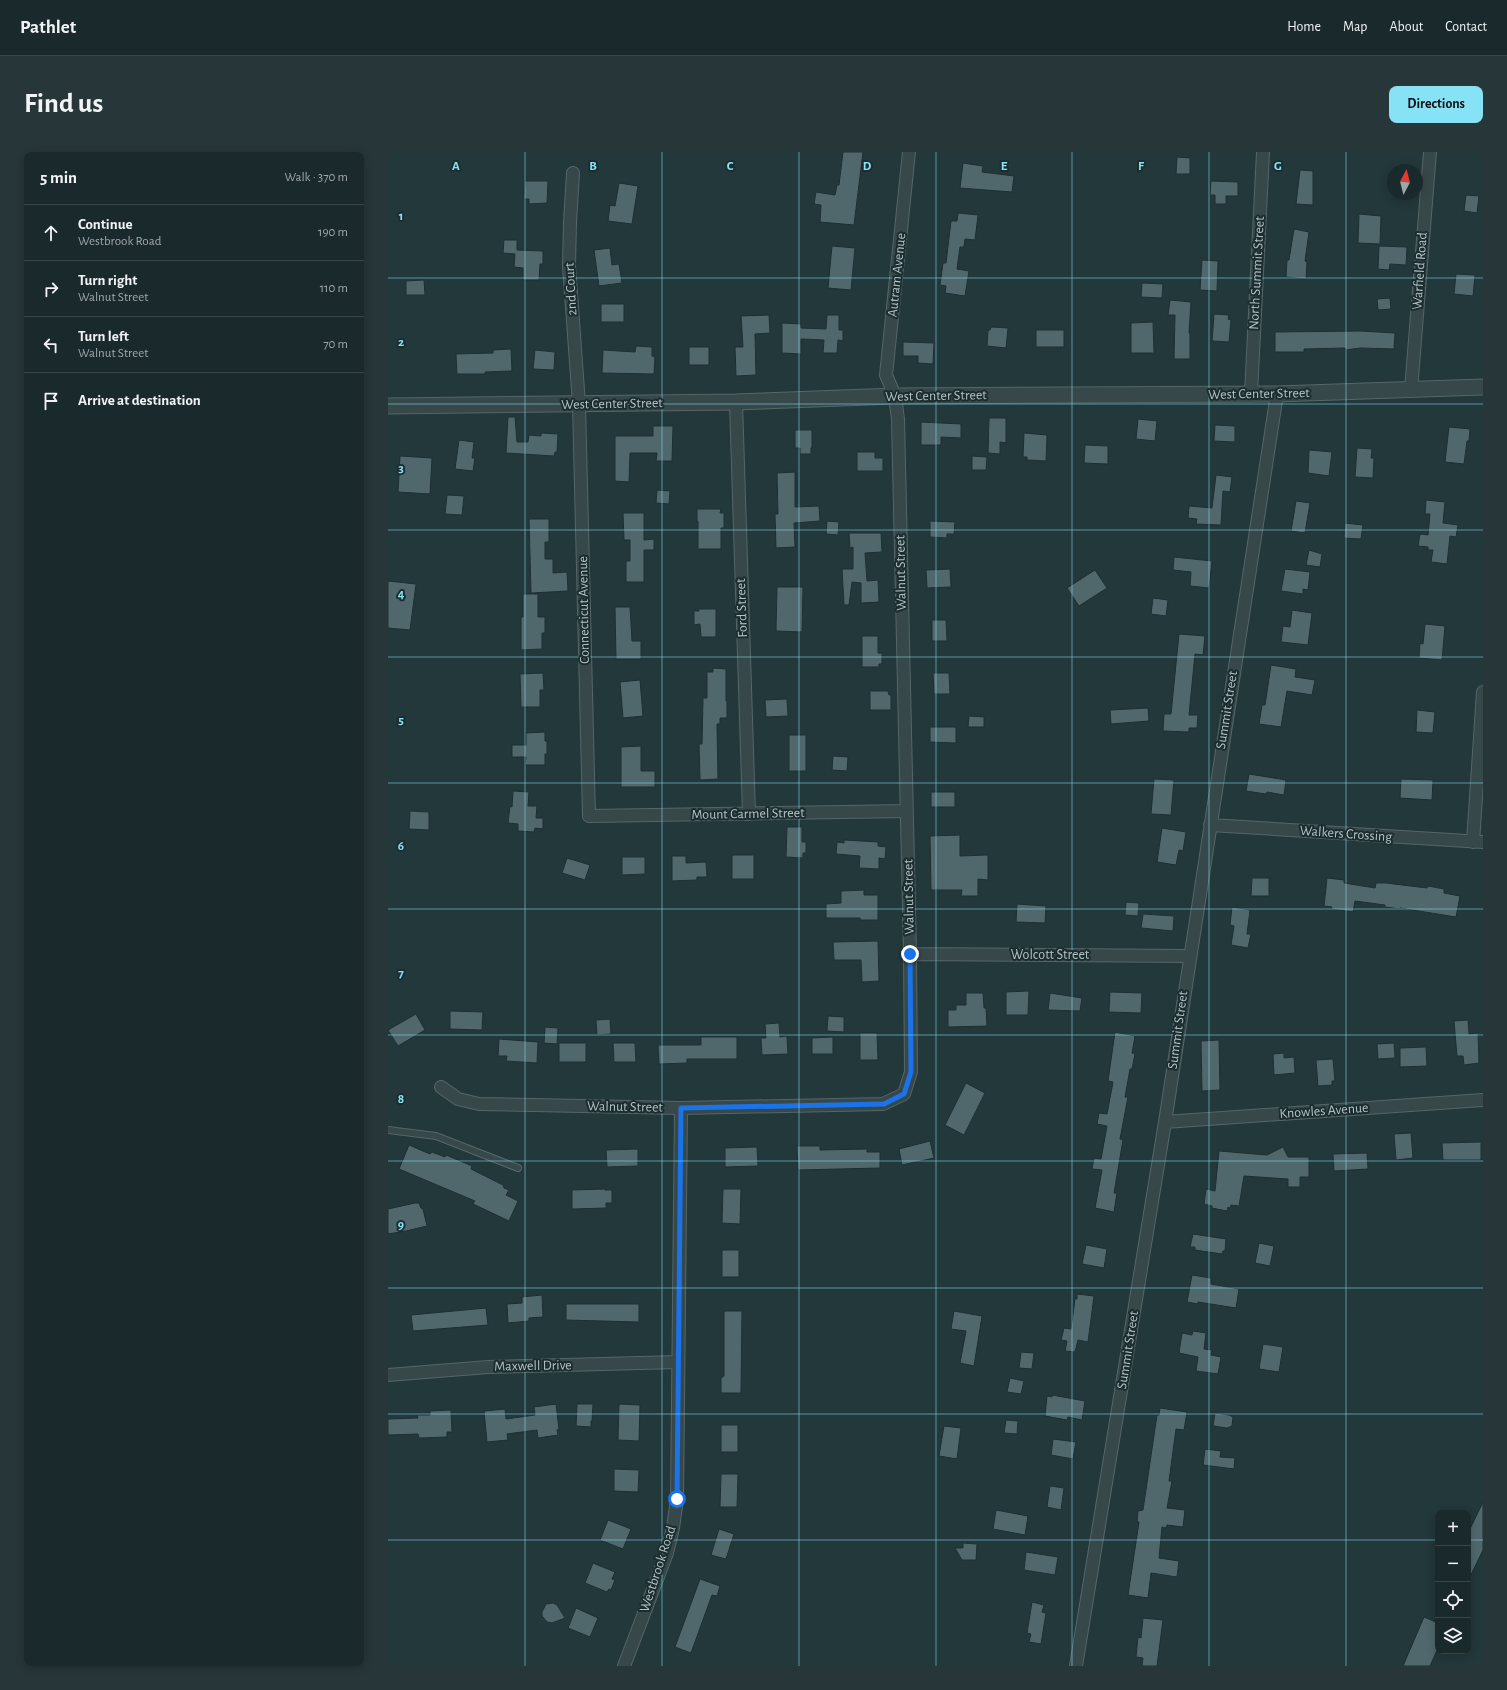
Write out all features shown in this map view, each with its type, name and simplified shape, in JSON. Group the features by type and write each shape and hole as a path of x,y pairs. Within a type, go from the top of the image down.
{"street":[{"name":"Autram Avenue","path":"895,396 886,375 909,152"},
{"name":"North Summit Street","path":"1250,394 1263,152"},
{"name":"Warfield Road","path":"1411,390 1430,152"},
{"name":"2nd Court","path":"573,174 569,266 579,404"},
{"name":"West Center Street","path":"388,406 736,402 895,396 1276,394 1483,387"},
{"name":"Summit Street","path":"1076,1666 1165,1122 1189,956 1276,394"},
{"name":"Walnut Street","path":"441,1087 458,1100 479,1104 681,1108 884,1104 904,1094 911,1072 910,954 898,419 895,396"},
{"name":"Ford Street","path":"736,402 749,814"},
{"name":"Connecticut Avenue","path":"579,404 589,816"},
{"path":"1478,842 1483,692"},
{"name":"Mount Carmel Street","path":"589,816 907,811"},
{"name":"Walkers Crossing","path":"1210,825 1478,842"},
{"name":"Wolcott Street","path":"910,954 1189,956"},
{"name":"Knowles Avenue","path":"1165,1122 1483,1100"},
{"name":"Westbrook Road","path":"624,1666 667,1553 673,1528 677,1499 681,1108"},
{"name":"Maxwell Drive","path":"388,1375 488,1367 678,1362"}],"lane":[{"path":"388,1130 436,1136 518,1168"}],"building":[{"path":"843,152 863,152 854,225 820,222 821,205 814,204 816,192 835,195 837,185 839,185"},
{"path":"1177,157 1190,158 1190,174 1176,174"},
{"path":"963,163 983,166 982,172 1014,176 1012,192 960,188"},
{"path":"1300,170 1313,171 1313,205 1296,204"},
{"path":"525,181 548,181 547,203 529,204 529,199 524,199"},
{"path":"1211,181 1238,182 1238,196 1226,196 1226,204 1215,204 1215,195 1210,195"},
{"path":"619,183 638,186 632,224 608,221 610,205 615,206"},
{"path":"1466,195 1479,196 1477,213 1464,211"},
{"path":"958,213 978,215 975,240 965,239 964,247 960,247 957,269 969,271 965,296 945,293 946,286 940,285 943,263 946,263 951,221 957,221"},
{"path":"1359,214 1381,216 1380,244 1358,243"},
{"path":"1294,229 1309,232 1305,261 1307,262 1306,279 1286,277 1287,260 1289,260"},
{"path":"504,240 517,240 517,250 543,251 543,264 540,264 539,280 523,280 523,268 514,267 515,254 503,253"},
{"path":"832,246 855,248 851,290 828,288"},
{"path":"1379,246 1407,247 1406,265 1390,264 1389,270 1378,269"},
{"path":"610,248 612,265 619,264 622,283 599,286 594,250"},
{"path":"1202,260 1218,261 1217,291 1200,290"},
{"path":"1456,274 1475,275 1473,296 1454,294"},
{"path":"424,280 425,295 406,295 406,281"},
{"path":"1142,283 1163,284 1162,298 1141,297"},
{"path":"1390,298 1391,309 1378,310 1377,299"},
{"path":"1170,300 1191,302 1189,333 1190,359 1174,359 1175,315 1168,315"},
{"path":"601,304 624,304 624,322 601,322"},
{"path":"1214,314 1229,315 1228,319 1231,320 1229,342 1212,341"},
{"path":"769,315 770,333 755,334 756,375 736,376 735,347 743,347 741,316"},
{"path":"827,315 839,315 839,330 843,330 843,341 838,340 837,353 823,353 824,340 801,339 801,354 782,353 782,323 801,324 801,328 826,329"},
{"path":"1153,322 1154,353 1131,353 1131,323"},
{"path":"991,327 1008,328 1006,348 987,346 988,330 990,330"},
{"path":"1036,330 1064,330 1064,347 1036,347"},
{"path":"1360,331 1395,333 1394,349 1304,349 1304,352 1275,352 1275,332"},
{"path":"903,342 934,343 933,364 918,363 918,356 903,356"},
{"path":"636,346 652,347 652,356 655,357 654,374 602,373 603,350 635,352"},
{"path":"689,347 709,347 709,365 689,365"},
{"path":"511,349 512,371 485,372 485,374 457,374 456,354 493,353 493,350"},
{"path":"535,350 555,352 554,370 533,369"},
{"path":"508,417 515,417 517,442 528,442 529,435 541,436 541,433 558,434 557,452 555,452 554,456 506,453"},
{"path":"989,418 1006,418 1006,443 1000,442 1000,454 988,453"},
{"path":"1138,419 1157,421 1155,441 1136,439"},
{"path":"921,422 961,424 961,438 941,437 941,445 921,445"},
{"path":"1215,425 1235,426 1235,442 1214,441"},
{"path":"653,426 673,426 672,461 656,461 657,453 630,453 629,482 615,481 615,436 653,436"},
{"path":"1449,427 1470,429 1464,464 1445,462"},
{"path":"795,430 812,430 811,454 800,454 800,448 795,448"},
{"path":"1024,433 1047,435 1046,461 1027,460 1027,457 1023,457"},
{"path":"459,440 474,442 472,458 475,458 473,471 455,469"},
{"path":"1085,445 1108,446 1108,464 1084,463"},
{"path":"1357,448 1372,449 1371,458 1374,458 1373,478 1355,477"},
{"path":"1309,450 1332,452 1329,476 1308,473"},
{"path":"857,452 875,452 875,458 883,458 883,471 857,471"},
{"path":"400,456 432,458 430,494 398,492"},
{"path":"972,456 987,457 986,470 972,470"},
{"path":"795,472 795,507 819,506 820,521 794,523 795,547 776,548 775,514 778,514 777,473"},
{"path":"1216,475 1232,477 1230,492 1223,491 1221,525 1196,524 1197,519 1188,518 1189,506 1212,508"},
{"path":"657,490 670,491 669,504 656,503"},
{"path":"447,495 464,496 462,515 445,514"},
{"path":"1426,500 1445,502 1443,523 1458,525 1456,537 1450,536 1447,564 1431,562 1433,550 1428,550 1428,547 1418,546 1420,534 1428,535 1430,514 1425,514"},
{"path":"1296,501 1310,503 1305,533 1291,531"},
{"path":"697,509 721,509 720,513 724,513 724,528 721,528 721,549 698,549"},
{"path":"623,513 644,513 644,540 654,539 654,550 644,550 644,582 626,582 626,561 630,561 630,540 624,540"},
{"path":"529,519 549,519 549,542 545,542 545,559 553,559 553,573 567,572 568,591 531,593"},
{"path":"827,521 839,522 838,535 826,534"},
{"path":"930,521 955,522 954,534 947,534 947,538 930,537"},
{"path":"1345,523 1363,525 1361,539 1344,538"},
{"path":"849,533 881,533 882,552 865,553 867,581 878,580 879,602 861,603 861,583 852,582 849,605 844,605 842,569 853,569 853,547 850,548"},
{"path":"1309,550 1322,554 1320,567 1306,565"},
{"path":"1174,557 1212,561 1209,588 1190,586 1191,572 1173,570"},
{"path":"950,569 951,587 927,588 926,570"},
{"path":"1285,569 1310,572 1308,590 1303,589 1303,594 1281,591"},
{"path":"1095,570 1107,588 1079,606 1067,588"},
{"path":"388,581 416,584 410,630 388,628"},
{"path":"777,587 803,587 802,632 776,631"},
{"path":"523,594 538,594 538,617 545,617 545,633 542,633 542,649 521,650"},
{"path":"1153,598 1168,600 1166,616 1151,614"},
{"path":"615,607 630,607 632,641 641,641 641,659 616,659"},
{"path":"699,609 716,609 716,637 701,637 700,624 694,625 694,611 699,611"},
{"path":"1292,610 1312,613 1308,645 1281,642 1283,626 1290,627"},
{"path":"932,620 946,620 947,641 932,641"},
{"path":"1425,624 1445,626 1442,660 1419,658 1420,643 1423,644"},
{"path":"1179,634 1205,636 1203,655 1195,654 1189,715 1198,715 1197,728 1189,728 1189,732 1163,731 1164,714 1171,714"},
{"path":"862,636 878,636 878,653 882,653 882,664 879,664 879,667 862,667"},
{"path":"1271,665 1296,669 1295,677 1315,680 1312,695 1287,691 1281,727 1259,724 1262,705 1265,705"},
{"path":"713,668 726,669 727,718 720,718 720,724 717,724 718,779 700,780 699,744 702,744 703,698 707,698 707,672 713,672"},
{"path":"543,673 544,690 540,690 540,707 521,707 520,674"},
{"path":"933,673 949,673 950,694 934,694"},
{"path":"640,680 643,716 623,718 620,682"},
{"path":"870,691 888,691 889,695 891,695 891,710 870,710"},
{"path":"787,699 788,716 766,717 765,700"},
{"path":"1148,708 1149,721 1111,724 1110,710"},
{"path":"1417,710 1435,712 1433,733 1416,732"},
{"path":"969,716 984,717 984,727 968,727"},
{"path":"930,727 956,727 956,743 930,742"},
{"path":"545,732 547,754 545,754 545,765 525,765 526,757 512,757 512,745 526,745 526,733"},
{"path":"789,735 806,735 806,771 789,771"},
{"path":"641,746 641,771 655,771 655,787 621,787 621,747"},
{"path":"833,756 848,757 847,771 832,770"},
{"path":"1249,774 1286,780 1284,795 1267,792 1266,794 1246,791"},
{"path":"1154,779 1174,780 1171,815 1151,814"},
{"path":"1401,779 1433,780 1432,800 1400,798"},
{"path":"513,791 529,792 528,806 537,806 536,818 543,818 543,829 535,828 534,832 518,831 518,824 508,823 510,806 512,807"},
{"path":"931,792 955,792 955,807 931,807"},
{"path":"410,811 429,812 429,830 409,829"},
{"path":"787,827 802,827 802,842 806,842 806,853 803,853 803,858 786,857"},
{"path":"1162,828 1186,832 1183,851 1179,850 1176,865 1157,862"},
{"path":"960,835 960,856 988,855 988,880 978,879 978,896 961,896 962,890 931,890 930,836"},
{"path":"844,840 878,842 878,846 886,847 885,859 879,858 879,869 859,868 860,856 836,854 837,842 844,843"},
{"path":"732,855 754,855 754,879 732,879"},
{"path":"672,856 686,856 686,863 706,862 707,877 697,877 697,880 672,881"},
{"path":"622,857 645,857 645,874 622,875"},
{"path":"567,858 590,865 585,880 562,873"},
{"path":"1252,878 1269,878 1269,896 1251,896"},
{"path":"1327,878 1344,880 1344,883 1375,888 1376,883 1386,883 1427,888 1428,886 1444,889 1444,893 1460,896 1456,917 1385,907 1385,905 1355,901 1353,912 1331,909 1332,907 1324,906"},
{"path":"864,890 864,895 878,895 878,920 860,920 860,918 826,918 826,904 841,903 841,891"},
{"path":"1126,902 1139,903 1138,916 1125,915"},
{"path":"1017,904 1046,906 1045,923 1016,922"},
{"path":"1232,907 1250,910 1247,934 1251,934 1248,948 1231,945 1234,926 1230,925"},
{"path":"1143,914 1174,916 1173,931 1141,928"},
{"path":"878,941 879,981 862,982 861,960 834,960 833,942"},
{"path":"1029,991 1028,1015 1006,1015 1006,992"},
{"path":"1110,992 1142,993 1141,1013 1109,1012"},
{"path":"966,993 983,993 987,1026 948,1027 948,1010 956,1010 956,1005 966,1005"},
{"path":"1050,993 1082,998 1080,1011 1048,1010"},
{"path":"450,1011 483,1012 482,1030 450,1029"},
{"path":"416,1014 425,1030 398,1046 388,1030"},
{"path":"828,1016 844,1017 844,1032 827,1031"},
{"path":"610,1019 611,1034 597,1035 596,1020"},
{"path":"1468,1020 1469,1034 1478,1033 1479,1063 1464,1065 1463,1056 1457,1056 1454,1021"},
{"path":"779,1023 780,1037 787,1036 788,1054 762,1055 761,1038 766,1038 765,1024"},
{"path":"545,1027 558,1028 557,1044 544,1043"},
{"path":"1115,1032 1135,1036 1132,1053 1135,1054 1132,1069 1130,1069 1125,1097 1128,1097 1120,1139 1123,1140 1114,1193 1117,1193 1114,1212 1095,1208 1102,1170 1092,1169 1094,1158 1101,1159 1107,1126 1097,1124 1099,1113 1107,1114 1113,1082 1108,1081"},
{"path":"860,1033 877,1033 878,1060 860,1060"},
{"path":"701,1037 737,1037 737,1059 687,1059 687,1063 659,1064 658,1045 701,1045"},
{"path":"833,1037 833,1054 812,1054 812,1038"},
{"path":"499,1039 538,1042 537,1063 506,1061 507,1056 498,1056"},
{"path":"1219,1040 1220,1090 1202,1091 1201,1041"},
{"path":"559,1043 586,1043 586,1062 559,1062"},
{"path":"613,1043 635,1043 636,1062 614,1062"},
{"path":"1394,1043 1395,1058 1378,1059 1377,1044"},
{"path":"1426,1047 1427,1066 1400,1067 1400,1048"},
{"path":"1284,1053 1284,1058 1294,1057 1295,1073 1274,1075 1273,1054"},
{"path":"1333,1059 1335,1081 1332,1081 1332,1085 1318,1086 1316,1060"},
{"path":"966,1083 985,1093 964,1135 945,1125"},
{"path":"1411,1133 1413,1158 1396,1160 1394,1134"},
{"path":"930,1141 934,1158 902,1165 899,1149"},
{"path":"1481,1142 1481,1160 1443,1160 1442,1143"},
{"path":"409,1145 430,1154 432,1152 445,1157 446,1155 472,1166 471,1169 503,1185 504,1188 509,1190 506,1195 518,1201 509,1221 473,1204 475,1201 399,1169"},
{"path":"797,1146 820,1146 820,1150 867,1149 867,1152 880,1152 880,1168 798,1170"},
{"path":"757,1147 758,1166 725,1167 725,1148"},
{"path":"1283,1147 1288,1157 1309,1157 1309,1177 1300,1177 1300,1187 1288,1187 1288,1179 1244,1176 1239,1206 1231,1205 1230,1208 1228,1207 1227,1211 1212,1208 1212,1206 1204,1204 1206,1189 1215,1191 1219,1151 1267,1155"},
{"path":"638,1149 638,1166 607,1167 606,1150"},
{"path":"1367,1153 1368,1169 1334,1171 1333,1154"},
{"path":"723,1189 741,1189 740,1224 722,1223"},
{"path":"572,1190 612,1190 612,1203 606,1203 606,1208 572,1209"},
{"path":"419,1203 423,1209 427,1226 388,1234 388,1209"},
{"path":"1193,1234 1226,1239 1225,1251 1223,1251 1222,1254 1195,1250 1195,1247 1190,1247"},
{"path":"1259,1243 1274,1246 1270,1266 1255,1263"},
{"path":"1086,1245 1107,1249 1104,1268 1082,1264"},
{"path":"722,1250 739,1250 739,1277 722,1277"},
{"path":"1192,1275 1211,1278 1211,1284 1239,1289 1236,1308 1198,1302 1198,1304 1187,1302"},
{"path":"1077,1294 1094,1296 1088,1342 1078,1340 1075,1352 1065,1351 1067,1341 1061,1340 1064,1328 1071,1329"},
{"path":"542,1295 543,1317 529,1318 529,1321 508,1323 507,1304 522,1303 522,1297"},
{"path":"566,1304 639,1304 639,1322 566,1320"},
{"path":"486,1308 488,1325 413,1331 411,1315"},
{"path":"724,1311 742,1311 741,1393 721,1393 721,1378 724,1376"},
{"path":"954,1311 982,1316 974,1366 960,1363 966,1331 951,1329"},
{"path":"1193,1331 1206,1333 1204,1349 1212,1350 1211,1355 1221,1357 1218,1374 1196,1371 1198,1357 1179,1353 1182,1333 1192,1335"},
{"path":"1263,1344 1283,1347 1279,1372 1259,1369"},
{"path":"1021,1352 1034,1353 1032,1369 1019,1368"},
{"path":"1010,1378 1024,1381 1021,1394 1007,1392"},
{"path":"1052,1395 1085,1401 1082,1420 1068,1417 1067,1420 1045,1416 1047,1396 1052,1397"},
{"path":"556,1404 559,1429 557,1430 558,1435 538,1438 537,1430 507,1434 508,1440 487,1442 484,1411 505,1409 506,1419 535,1415 534,1407"},
{"path":"577,1404 593,1404 591,1427 576,1426"},
{"path":"619,1404 640,1405 639,1441 618,1440"},
{"path":"1160,1408 1187,1412 1184,1430 1176,1429 1169,1481 1172,1481 1167,1508 1185,1510 1183,1527 1167,1525 1166,1528 1162,1527 1159,1558 1179,1561 1177,1577 1151,1573 1148,1598 1128,1595 1139,1522 1137,1522 1138,1511 1143,1510 1157,1415 1159,1415"},
{"path":"451,1410 452,1432 447,1432 447,1437 419,1438 418,1434 388,1435 388,1419 418,1418 417,1415 430,1415 430,1411"},
{"path":"1215,1413 1233,1417 1232,1426 1227,1428 1213,1426"},
{"path":"1006,1420 1018,1421 1017,1434 1004,1433"},
{"path":"721,1425 738,1425 738,1452 721,1452"},
{"path":"944,1426 961,1428 957,1459 939,1456"},
{"path":"1053,1439 1076,1442 1073,1459 1051,1455"},
{"path":"1205,1449 1221,1451 1220,1457 1235,1458 1234,1469 1203,1465"},
{"path":"614,1469 639,1470 638,1492 614,1491"},
{"path":"721,1474 738,1474 737,1507 720,1507"},
{"path":"1050,1486 1064,1488 1061,1510 1047,1507"},
{"path":"1483,1502 1483,1550 1471,1575 1471,1546 1471,1527"},
{"path":"996,1510 1028,1516 1025,1535 993,1529"},
{"path":"608,1520 631,1529 623,1549 600,1540"},
{"path":"719,1529 734,1534 726,1559 711,1555"},
{"path":"963,1543 977,1544 976,1560 962,1560 955,1548 963,1548"},
{"path":"1026,1552 1058,1557 1055,1575 1024,1570"},
{"path":"593,1563 615,1572 612,1579 615,1580 611,1590 609,1589 607,1592 585,1583"},
{"path":"700,1579 720,1586 717,1596 712,1595 691,1653 675,1647"},
{"path":"1032,1602 1044,1605 1042,1612 1046,1613 1041,1644 1029,1642 1031,1634 1027,1633"},
{"path":"553,1603 557,1605 565,1618 552,1623 547,1622 542,1616 542,1612 546,1604"},
{"path":"576,1608 598,1618 590,1637 568,1628"},
{"path":"1424,1617 1435,1622 1435,1654 1430,1666 1403,1666"},
{"path":"1143,1618 1163,1620 1157,1666 1142,1666 1143,1658 1136,1657 1138,1637 1141,1638"}],"route":[{"path":"677,1499 681,1108 884,1104 904,1094 911,1072 910,954"}]}
